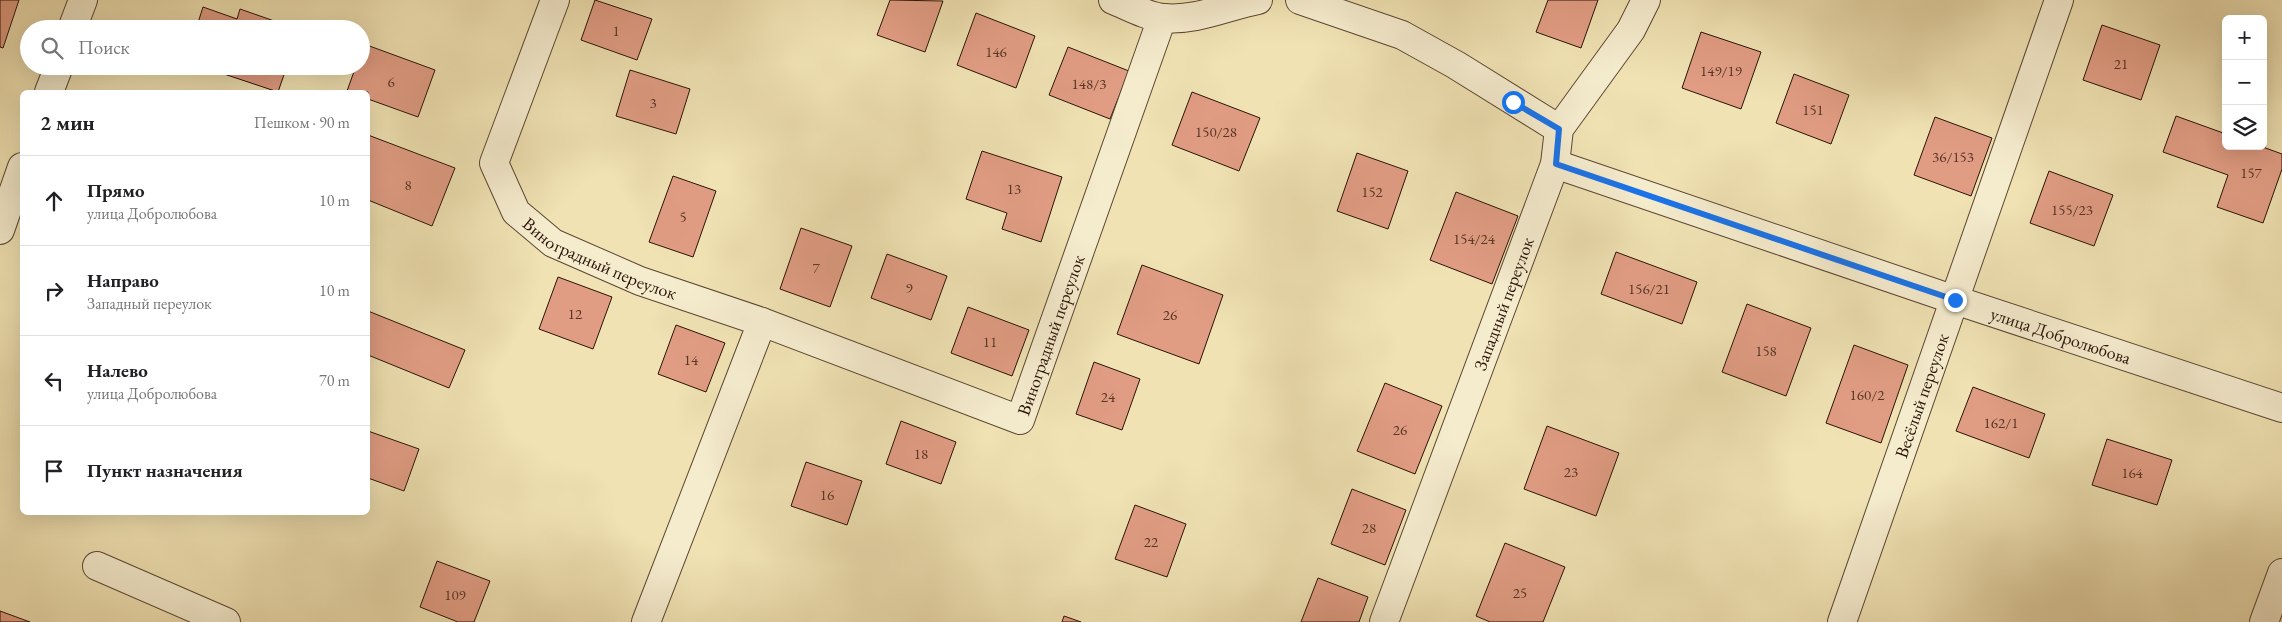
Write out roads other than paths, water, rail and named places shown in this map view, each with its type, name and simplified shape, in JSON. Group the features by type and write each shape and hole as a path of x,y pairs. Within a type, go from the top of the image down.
{"street":[{"path":"75,20 83,0"},
{"name":"Виноградный переулок","path":"555,0 494,163 516,212 553,244 640,281 762,322 1020,420 1162,18"},
{"path":"1113,0 1162,18 1187,18 1258,0"},
{"path":"1300,0 1402,35 1456,65 1559,129 1631,30 1646,0"},
{"name":"Весёлый переулок","path":"1842,622 2060,0"},
{"path":"51,90 56,75"},
{"name":"Западный переулок","path":"1384,622 1556,164 1559,129"},
{"name":"улица Добролюбова","path":"1556,164 1955,300 2282,408"},
{"path":"0,230 20,173"},
{"path":"646,622 762,322"},
{"path":"97,566 226,622"},
{"path":"2264,622 2282,573"}]}
